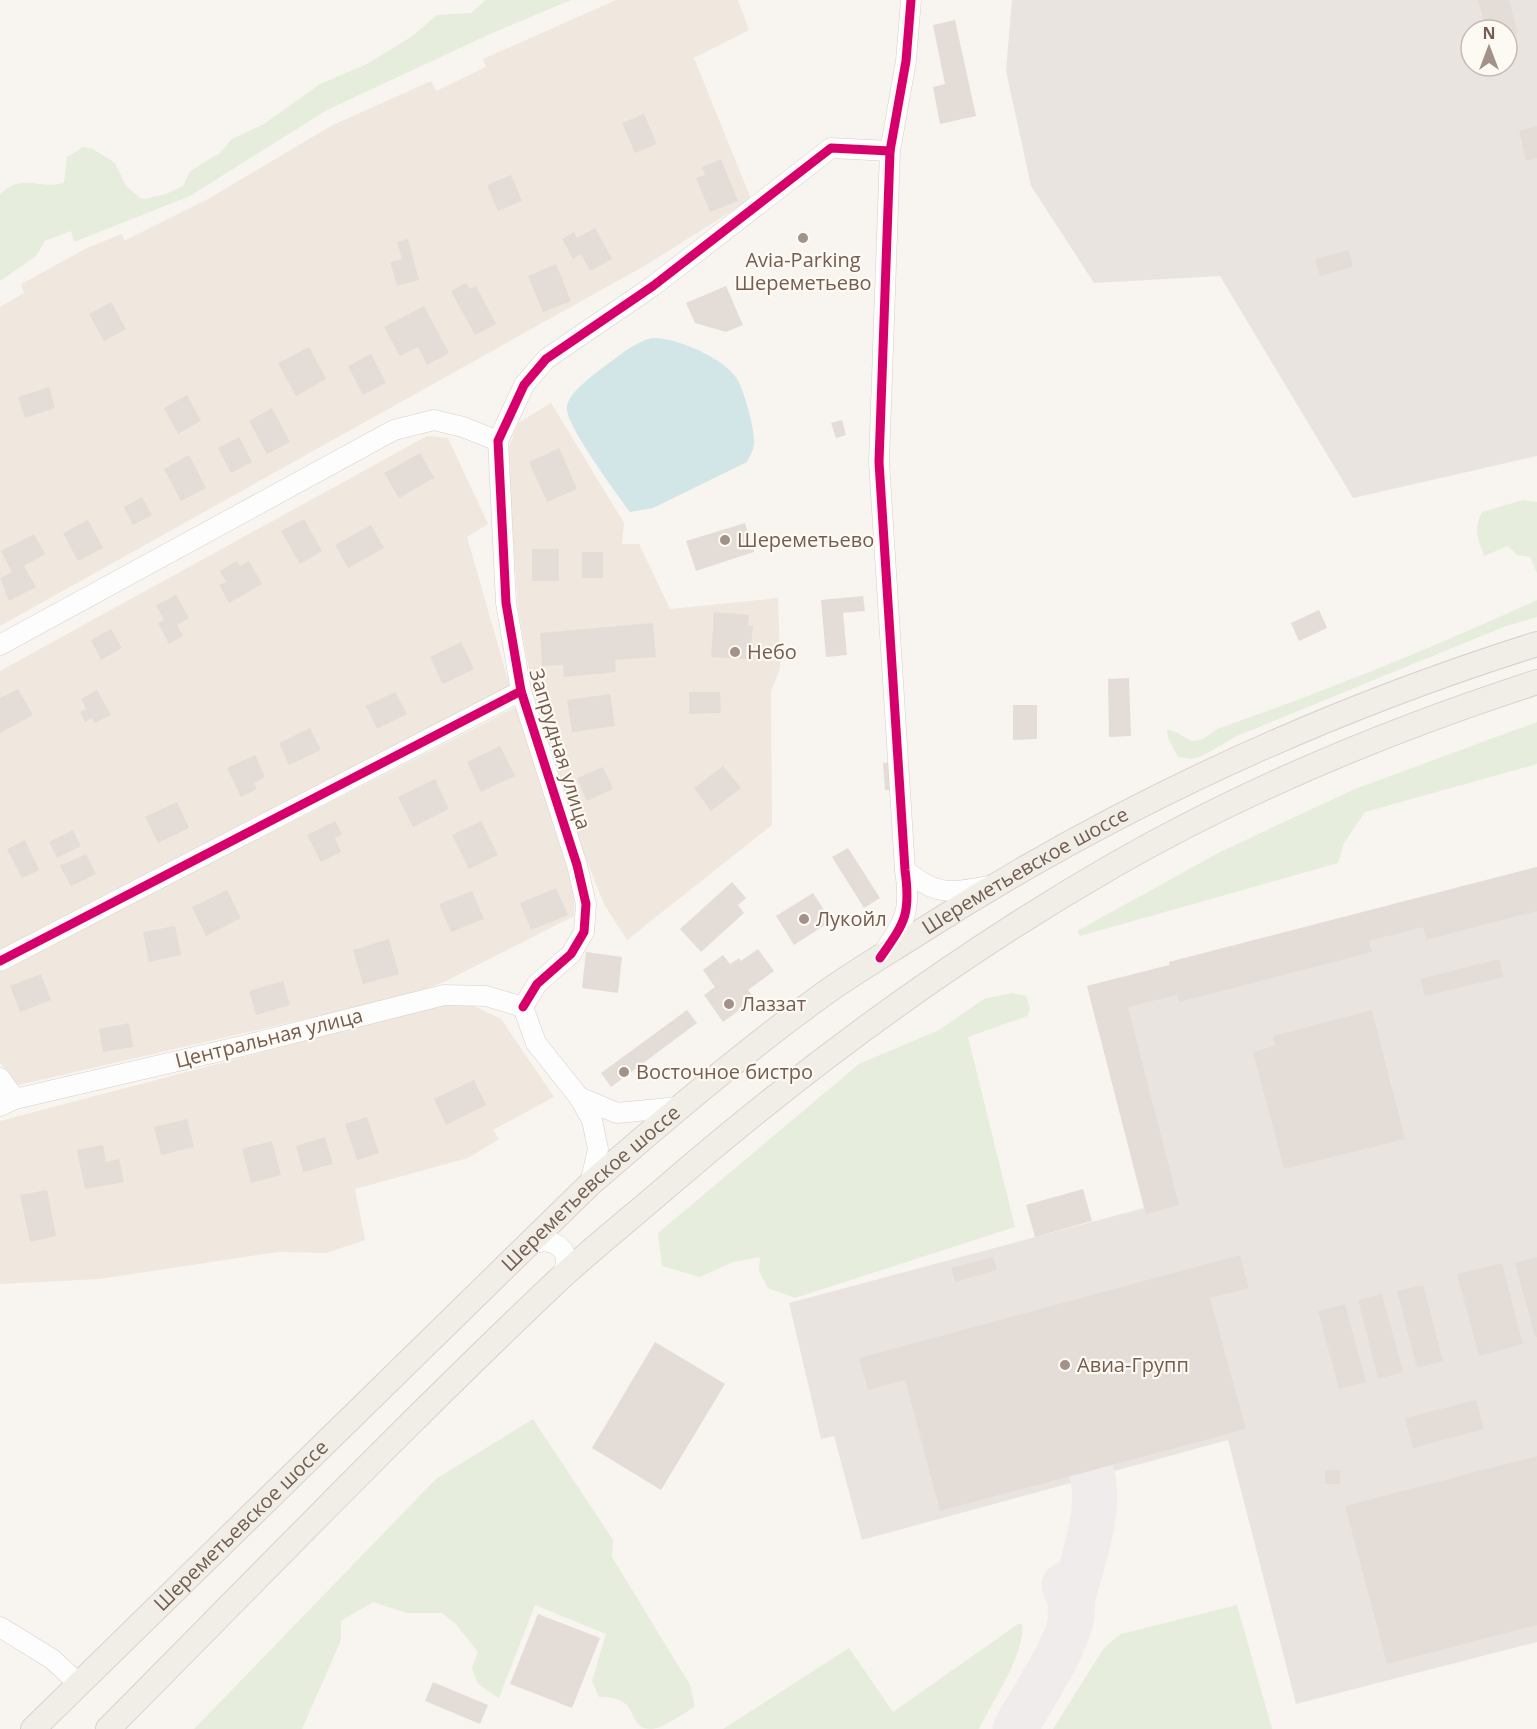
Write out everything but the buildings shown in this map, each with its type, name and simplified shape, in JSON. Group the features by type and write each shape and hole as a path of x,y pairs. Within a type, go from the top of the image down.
{"main road":[{"name":"Шереметьевское шоссе","path":"33,1729 590,1184 679,1107 817,998 993,885 1097,827 1241,757 1345,711 1537,644"},
{"name":"Шереметьевское шоссе","path":"108,1729 556,1281 722,1138 849,1039 1040,909 1120,862 1244,797 1368,742 1537,682"}],"street":[{"path":"880,958 901,927 909,900 905,870 879,462 890,151 906,61 911,0"},
{"path":"0,645 394,430 434,420 463,427 498,441 524,385 546,359 653,286 831,148 890,151"},
{"name":"Запрудная улица","path":"498,441 506,603 520,691 577,865 586,904 584,932 576,947 537,984 523,1007"},
{"path":"0,961 520,691"},
{"path":"905,870 923,885 942,890 963,891 993,885"},
{"name":"Центральная улица","path":"8,1103 444,994 486,996 523,1007"},
{"path":"523,1007 536,1042 579,1097 597,1133 598,1149 590,1184"},
{"path":"0,1078 8,1103"},
{"path":"579,1097 617,1113 679,1107"},
{"path":"527,1247 536,1241 547,1240 557,1244 564,1252 567,1263 564,1273 556,1281"},
{"path":"0,1627 52,1659 79,1684"}],"shaded area":[{"path":"616,0 738,0 749,30 694,58 751,199 646,265 0,626 0,307 24,293 21,284 89,247 122,234 124,241 208,199 331,126 431,81 436,91 486,67 483,59"},
{"path":"1012,0 1537,0 1537,456 1353,498 1220,276 1094,283 1031,186 1006,71"},
{"path":"652,338 662,338 699,350 731,371 740,385 746,402 754,445 747,462 653,508 630,512 573,427 567,406 576,391 592,376 631,347"},
{"path":"551,403 624,523 622,544 639,544 670,609 778,598 780,668 771,692 772,825 627,940 604,904 570,818 532,687 518,608 507,453 518,423"},
{"path":"427,436 448,438 488,524 467,537 510,687 0,951 0,671"},
{"path":"516,707 574,891 574,916 444,982 405,996 14,1086 0,1062 0,972"},
{"path":"1537,867 1537,1642 1296,1704 1228,1440 862,1540 834,1436 821,1439 789,1303 1144,1208 1087,986 1169,965 1169,962"},
{"path":"461,1000 501,1019 554,1097 493,1130 499,1139 468,1158 355,1189 365,1240 326,1253 278,1252 99,1279 0,1284 0,1121"}],"green space":[{"path":"486,0 571,0 490,34 327,110 190,196 74,242 71,231 45,241 36,256 0,281 0,194 8,187 24,183 55,185 64,183 67,157 83,147 93,149 115,163 126,186 140,198 166,194 183,186 190,171 220,153 232,139 264,124 320,84 367,64 411,37 437,15 471,13"},
{"path":"1523,500 1537,502 1537,573 1530,557 1517,555 1508,546 1484,556 1477,534 1482,512"},
{"path":"1537,600 1537,617 1506,626 1237,736 1204,755 1192,759 1178,757 1168,738 1167,730 1189,740 1200,740 1217,729 1379,668"},
{"path":"1537,722 1537,764 1365,812 1344,843 1338,863 1080,936 1077,931 1222,851 1355,789"},
{"path":"1012,993 1026,996 1030,1009 1027,1016 968,1037 1015,1227 795,1298 768,1288 759,1271 760,1257 733,1262 700,1277 662,1266 658,1233 859,1064 939,1030 984,999"},
{"path":"533,1419 613,1540 612,1557 690,1685 695,1707 657,1728 642,1727 623,1702 599,1697 592,1681 606,1634 535,1605 499,1698 478,1684 472,1668 478,1652 456,1624 442,1613 407,1613 373,1602 341,1621 341,1640 302,1729 194,1729 436,1479"},
{"path":"1237,1605 1272,1729 1053,1729 1104,1648 1121,1634"},
{"path":"1018,1624 1022,1624 1022,1636 1014,1663 979,1729 723,1729 849,1648 893,1712"}],"taxiway":[{"path":"1070,1609 1092,1521 1094,1486 1091,1471"},
{"path":"1015,1729 1048,1673 1069,1629 1072,1608 1064,1585"}],"cycle path":[{"path":"880,958 900,926 907,898 879,462 890,151 906,61 911,0"},
{"path":"523,1007 537,984 571,954 584,932 586,904 577,865 521,691 506,603 498,441 524,385 546,359 653,286 831,148 890,151"},
{"path":"0,961 521,691"}],"place":[{"name":"Avia-Parking Шереметьево","path":"803,238"},
{"name":"Шереметьево","path":"725,540"},
{"name":"Небо","path":"735,652"},
{"name":"Лукойл","path":"804,919"},
{"name":"Лаззат","path":"729,1004"},
{"name":"Восточное бистро","path":"624,1072"},
{"name":"Авиа-Групп","path":"1065,1365"}]}
